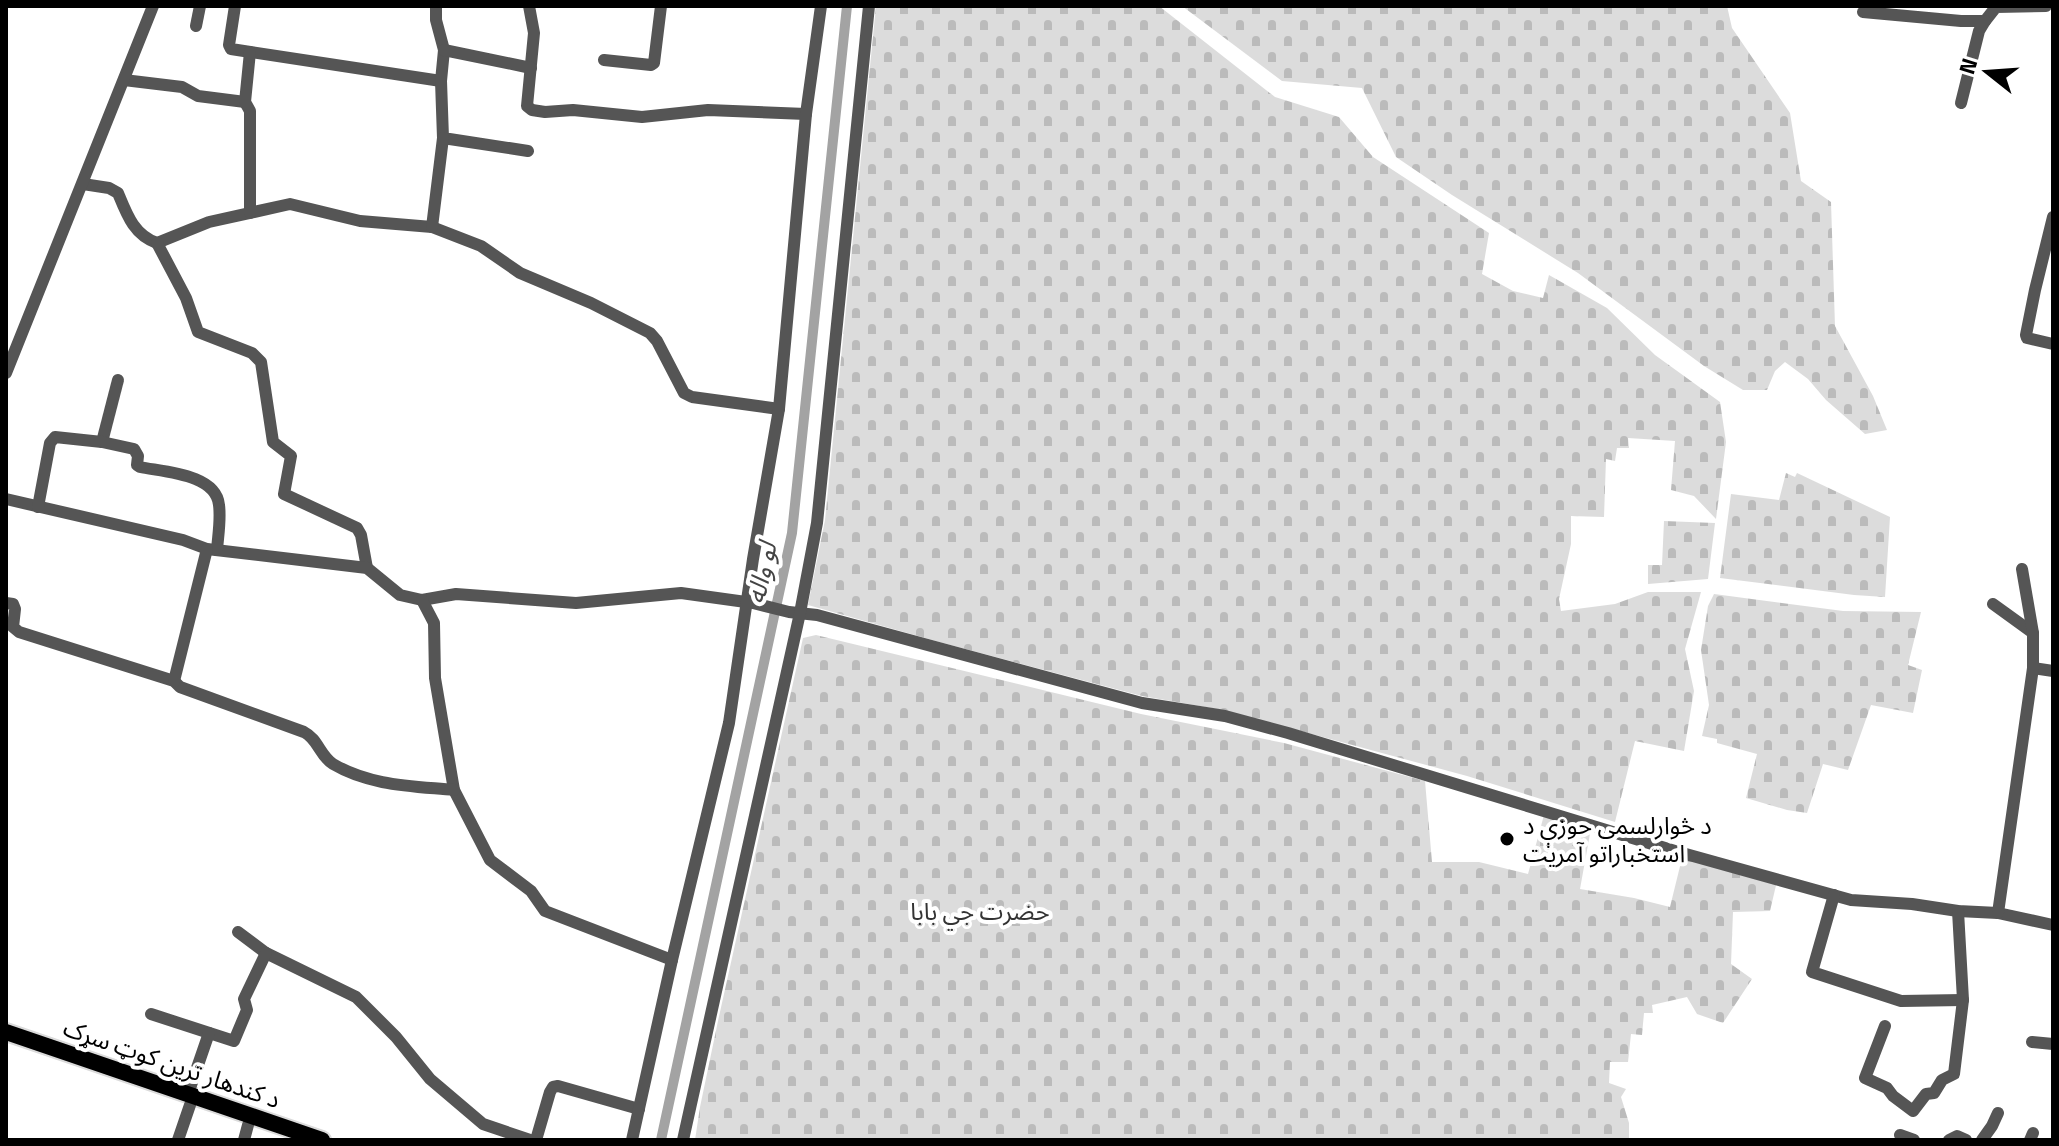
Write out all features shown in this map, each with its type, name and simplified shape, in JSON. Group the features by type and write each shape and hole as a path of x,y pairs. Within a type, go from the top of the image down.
{"main road":[{"name":"د کندهار ترين کوټ سړک","path":"6,1032 189,1100 246,1132 292,1140"},
{"name":"د کندهار ترين کوټ سړک","path":"6,1043 322,1140"}],"street":[{"path":"6,373 153,6"},
{"path":"196,26 200,6"},
{"path":"235,6 229,45 235,50 441,81"},
{"path":"432,227 443,138 441,81 444,50 436,20 436,6"},
{"path":"529,6 534,33 528,108 545,112 573,110 642,117 708,110 806,114"},
{"path":"604,60 654,63 661,6"},
{"path":"632,1140 729,723 750,603 753,559 779,409 806,114 821,6"},
{"path":"683,1140 794,612 817,523 869,6"},
{"path":"1961,103 1979,31 1996,6 2046,6"},
{"path":"1863,12 1985,21"},
{"path":"444,50 531,68"},
{"path":"250,52 245,102 250,111 250,213"},
{"path":"124,80 182,87 198,96 245,102"},
{"path":"443,138 528,151"},
{"path":"83,184 118,193 130,223 146,239 157,243 209,222 290,204 360,221 432,227 481,246 520,273 591,303 650,333 684,393 692,397 779,409"},
{"path":"2053,217 2026,335 2031,340 2053,344"},
{"path":"157,243 186,298 198,332 252,353 261,362 273,442 291,456 284,494 357,528 367,568"},
{"path":"102,442 118,380"},
{"path":"38,507 51,439 55,437 134,449 140,467 193,477 213,489 219,503 212,549 174,681"},
{"path":"6,499 212,549 367,568 400,595 422,600 456,594 576,603 681,593 831,619 1142,703 1225,716 1288,733 1675,851 1851,900 1998,913 2053,925"},
{"path":"1998,913 2033,668 2033,633 2022,569"},
{"path":"422,600 434,623 435,678 454,790 490,860 531,891 545,911 672,960"},
{"path":"6,603 13,604 13,627 19,632 174,681 180,687 304,732 315,739 329,761 381,783 454,790"},
{"path":"1993,604 2033,633"},
{"path":"2033,668 2053,671"},
{"path":"1834,895 1812,972 1901,1001 1963,1000"},
{"path":"1885,1026 1865,1078 1887,1088 1913,1111 1926,1094 1934,1093 1942,1080 1954,1074 1963,1000 1958,911"},
{"path":"238,932 266,953 356,997 396,1037 430,1079 483,1124 533,1140 550,1092 558,1086 639,1109"},
{"path":"151,1014 232,1041 247,1010 244,999 266,953"},
{"path":"178,1140 209,1033"},
{"path":"2032,1042 2053,1044"},
{"path":"1982,1140 1998,1113"},
{"path":"1900,1135 1914,1140"},
{"path":"1949,1140 1957,1136 1966,1140"}],"green space":[{"path":"876,6 1159,6 1275,97 1339,117 1373,157 1489,233 1482,274 1513,291 1543,298 1549,275 1607,308 1655,355 1720,402 1726,442 1716,519 1694,496 1671,490 1675,441 1628,438 1629,448 1617,448 1615,461 1606,459 1604,517 1571,516 1571,544 1559,599 1561,611 1615,604 1648,592 1701,592 1685,649 1694,691 1684,751 1635,741 1615,822 1467,776 1223,710 1142,696 808,605 825,520"},
{"path":"1182,6 1727,6 1732,28 1790,113 1801,181 1831,202 1835,326 1873,396 1887,430 1865,434 1826,400 1808,379 1785,362 1775,371 1767,390 1743,390 1704,366 1578,273 1396,157 1362,88 1282,81"},
{"path":"1786,473 1795,477 1797,473 1890,517 1885,597 1720,578 1731,494 1779,500"},
{"path":"1664,521 1715,523 1708,579 1648,584 1648,565 1662,565"},
{"path":"1714,594 1843,611 1921,612 1908,665 1922,670 1913,713 1871,705 1848,770 1823,764 1807,813 1746,798 1757,754 1702,736 1709,705 1701,650 1708,606"},
{"name":"حضرت جي بابا","path":"816,635 1141,714 1284,743 1425,781 1432,862 1479,862 1528,874 1544,815 1591,828 1580,889 1670,907 1683,854 1777,881 1770,911 1733,912 1731,964 1752,979 1723,1023 1697,1014 1687,997 1652,1005 1653,1013 1644,1013 1642,1035 1631,1034 1628,1062 1610,1062 1609,1083 1626,1089 1621,1097 1629,1123 1629,1140 695,1140 718,1021 803,638"}],"waterway":[{"name":"لو واله","path":"661,1140 792,533 847,6"}],"place":[{"name":"د څوارلسمی حوزې د استخباراتو آمريت","path":"1507,839"}]}
